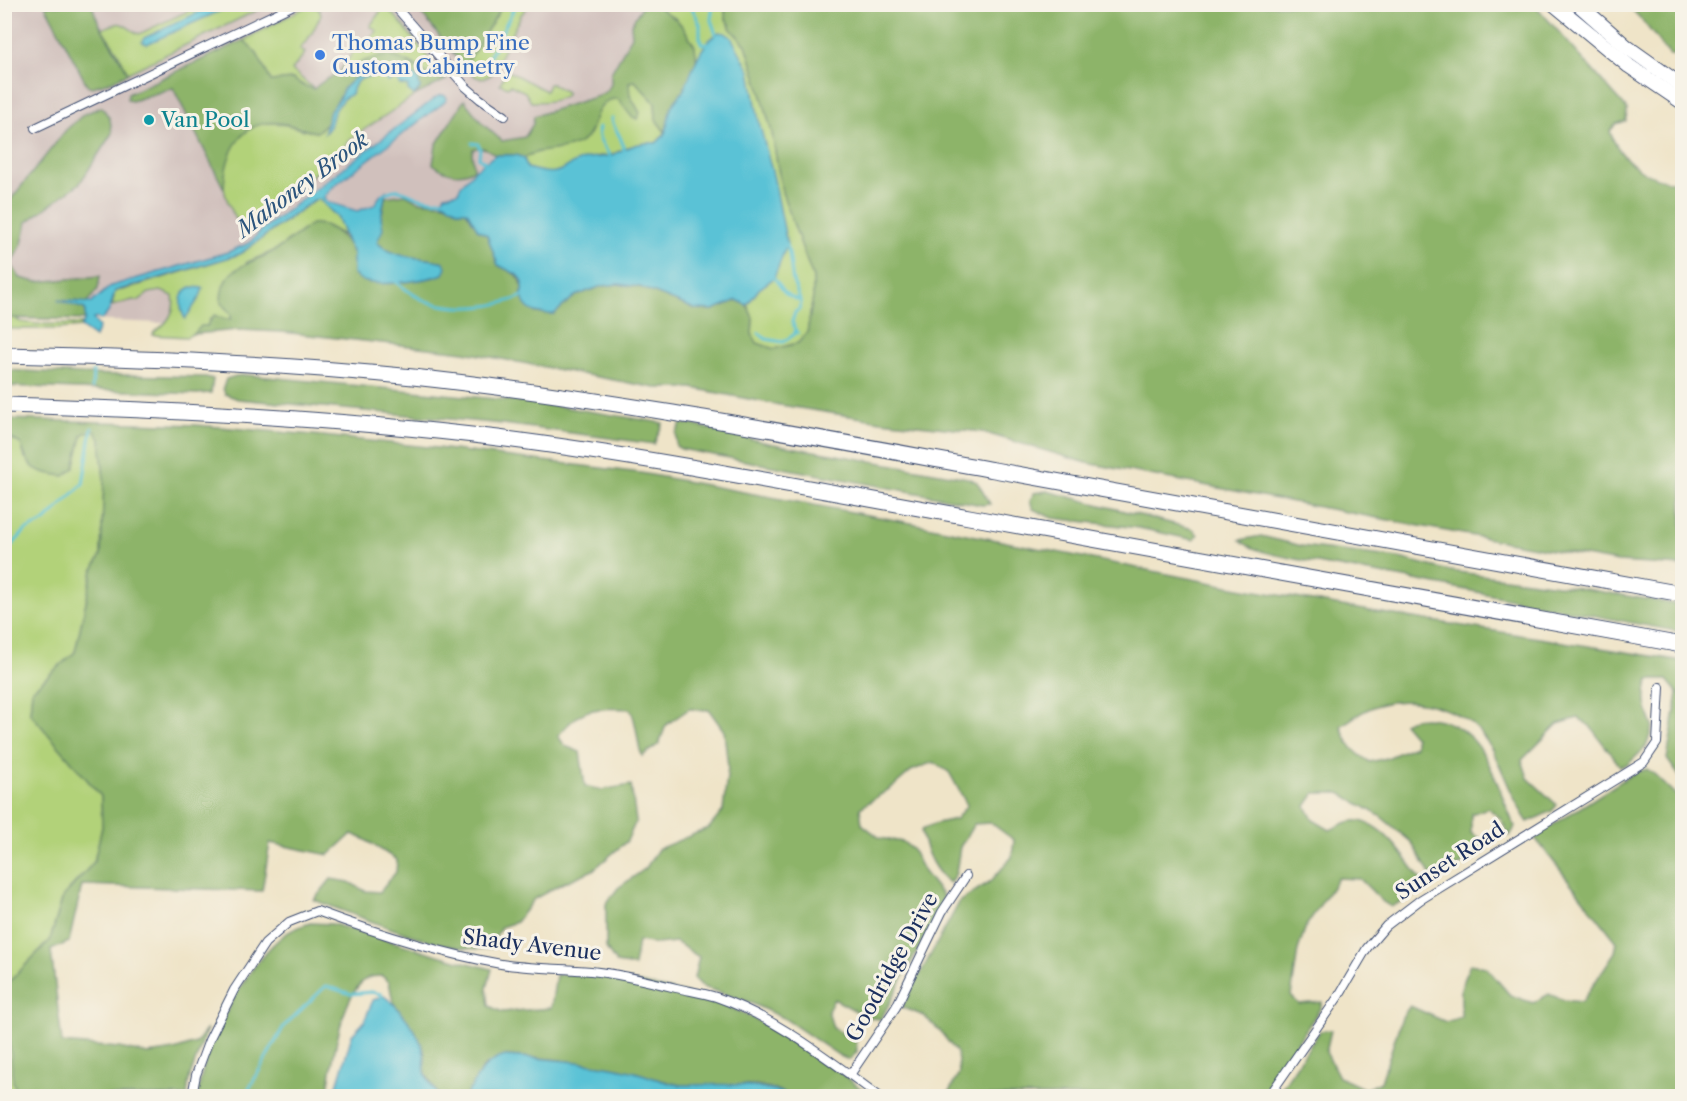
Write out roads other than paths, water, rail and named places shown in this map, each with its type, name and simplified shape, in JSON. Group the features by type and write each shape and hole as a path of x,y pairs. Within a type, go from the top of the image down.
{"highway":[{"path":"1554,4 1621,61 1683,102"},
{"path":"1578,4 1619,41 1683,87"},
{"path":"4,355 142,358 301,367 575,397 874,448 1683,594"},
{"path":"4,405 175,411 306,419 427,430 568,447 1683,645"}],"street":[{"path":"35,128 296,4"},
{"path":"393,4 466,87 505,116"},
{"name":"Sunset Road","path":"1269,1096 1338,997 1367,948 1386,926 1427,896 1644,762 1657,743 1660,687"},
{"name":"Goodridge Drive","path":"850,1075 896,1007 942,912 966,876"},
{"name":"Shady Avenue","path":"192,1096 196,1075 210,1040 234,990 265,943 289,922 317,911 349,923 458,955 502,964 611,974 716,998 766,1020 806,1043 879,1096"}],"water":[{"path":"216,4 233,5 147,44 142,42 144,38"},
{"path":"719,32 731,37 750,71 759,122 774,179 787,244 774,278 759,289 747,305 737,300 713,310 695,309 640,287 618,284 602,286 575,296 554,314 538,313 529,309 523,300 522,279 498,265 487,235 478,230 467,211 459,211 441,201 445,195 458,192 461,185 475,170 495,155 516,155 524,158 527,168 556,172 589,158 609,156 639,144 656,143 666,130 672,106 683,91 697,58 706,43"},
{"path":"380,69 413,75 418,78 420,88 414,95 408,90 408,86 400,85 396,78 388,82 380,73 361,79 334,112 330,127 324,134 330,111 344,88 356,77"},
{"path":"444,95 447,98 446,101 335,185 324,197 328,202 357,211 374,205 386,191 381,217 383,229 377,242 391,252 444,262 446,268 443,274 419,280 389,283 370,283 359,279 353,273 353,253 338,218 319,199 314,200 240,254 115,291 107,314 101,320 93,319 99,327 95,337 81,327 85,320 85,309 57,300 91,303 111,286 228,252 249,243 263,229 438,96"},
{"path":"191,287 203,288 200,297 185,319 181,301 184,293"},
{"path":"384,996 402,1014 419,1038 425,1055 426,1075 439,1096 334,1096 352,1035 364,1022 373,1000"},
{"path":"505,1056 604,1066 680,1085 750,1086 791,1096 466,1096 486,1066"}],"waterway":[{"name":"Mahoney Brook","path":"478,70 488,60 516,4"},
{"path":"690,4 700,24 700,40 702,44 708,43"},
{"path":"713,4 711,20 717,37"},
{"path":"612,118 624,152"},
{"path":"599,127 600,140 612,159"},
{"path":"472,143 478,144 479,158 485,162 485,165"},
{"path":"383,195 400,190 428,200 445,200"},
{"path":"785,243 789,253 793,282 800,300"},
{"path":"771,275 785,293 801,301 800,309 795,312 792,322 798,333"},
{"path":"394,280 424,300 453,307 478,307 502,303 525,295"},
{"path":"759,333 766,339 783,342 795,334 795,329"},
{"name":"Mahoney Brook","path":"92,388 93,372"},
{"name":"Mahoney Brook","path":"4,554 26,530 44,522 83,484 92,428"},
{"path":"245,1096 284,1026 326,986 351,994 371,992 381,994 382,998"}],"place":[{"name":"Thomas Bump Fine Custom Cabinetry","path":"320,55"},
{"name":"Van Pool","path":"149,120"}]}
